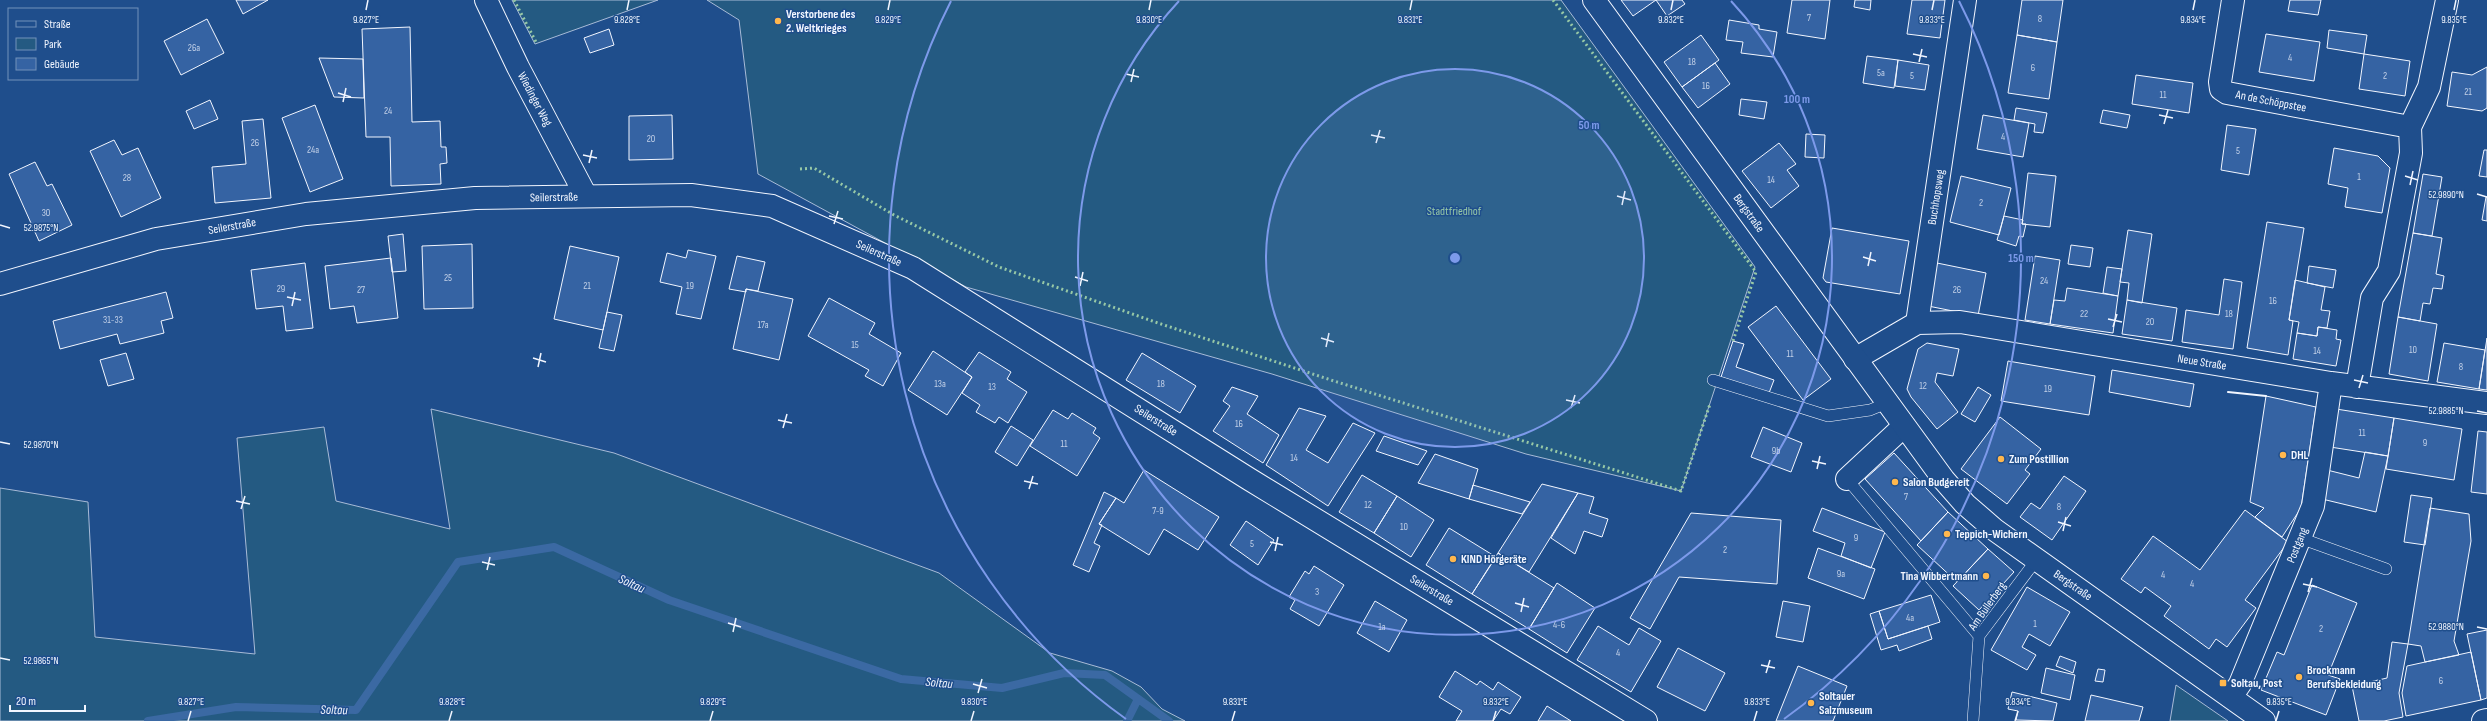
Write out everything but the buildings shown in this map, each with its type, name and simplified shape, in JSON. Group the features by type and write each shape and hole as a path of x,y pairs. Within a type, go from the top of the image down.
{"street":[{"name":"Wiedinger Weg","path":"486,0 518,67 586,196"},
{"name":"Bergstraße","path":"1594,0 1887,403 1965,504 1995,530 2264,721"},
{"name":"Buchhopsweg","path":"1917,323 1965,0"},
{"name":"An de Schöppstee","path":"2233,0 2220,82 2221,89 2227,93 2410,127"},
{"path":"2356,387 2372,298 2389,271 2411,153 2410,127 2429,87 2447,0"},
{"name":"Seilerstraße","path":"0,284 156,239 306,214 475,198 586,196 691,195 772,206 913,268 1243,474 1646,721"},
{"name":"Neue Straße","path":"1917,323 1960,322 2356,387 2487,403"},
{"path":"1855,359 1917,323"},
{"name":"Postgang","path":"2231,697 2240,684 2313,506 2331,383"},
{"path":"1847,479 1904,426"},
{"path":"2483,721 2487,720"}],"lane":[{"path":"1713,380 1828,416 1870,410 1887,403"},
{"path":"1847,479 1979,636"},
{"path":"2300,538 2386,569"},
{"name":"Am Bullerberg","path":"1973,721 1979,636 2036,559"}],"green space":[{"path":"512,0 658,0 535,44"},
{"name":"Stadtfriedhof","path":"707,0 1561,0 1755,267 1681,491 1526,454 1272,374 966,287 758,174 739,20"},
{"path":"431,409 614,453 939,573 1050,653 1112,671 1141,687 1162,709 1185,721 0,721 0,488 88,502 95,637 255,654 237,438 324,427 336,501 450,529"},
{"path":"2176,685 2228,721 2170,721"}],"waterway":[{"name":"Soltau","path":"148,721 236,707 356,710 458,562 554,547 669,600 901,679 1002,688 1064,673 1105,675 1169,721"},
{"path":"1127,721 1138,699"}],"hedge":[{"path":"514,0 536,42"},
{"path":"1553,0 1756,272 1733,341"},
{"path":"800,169 814,168 894,215 999,267 1158,323 1334,381 1681,491 1710,404"}],"wall":[{"path":"2228,392 2266,396"}],"place":[{"name":"Verstorbene des 2. Weltkrieges","path":"778,21"},
{"name":"DHL","path":"2283,455"},
{"name":"Zum Postillion","path":"2001,459"},
{"name":"Salon Budgereit","path":"1895,482"},
{"name":"Teppich-Wichern","path":"1947,534"},
{"name":"KIND Hörgeräte","path":"1453,559"},
{"name":"Tina Wibbertmann","path":"1986,576"},
{"name":"Brockmann Berufsbekleidung","path":"2299,677"},
{"name":"Soltau, Post","path":"2223,683"},
{"name":"Soltauer Salzmuseum","path":"1811,703"}]}
